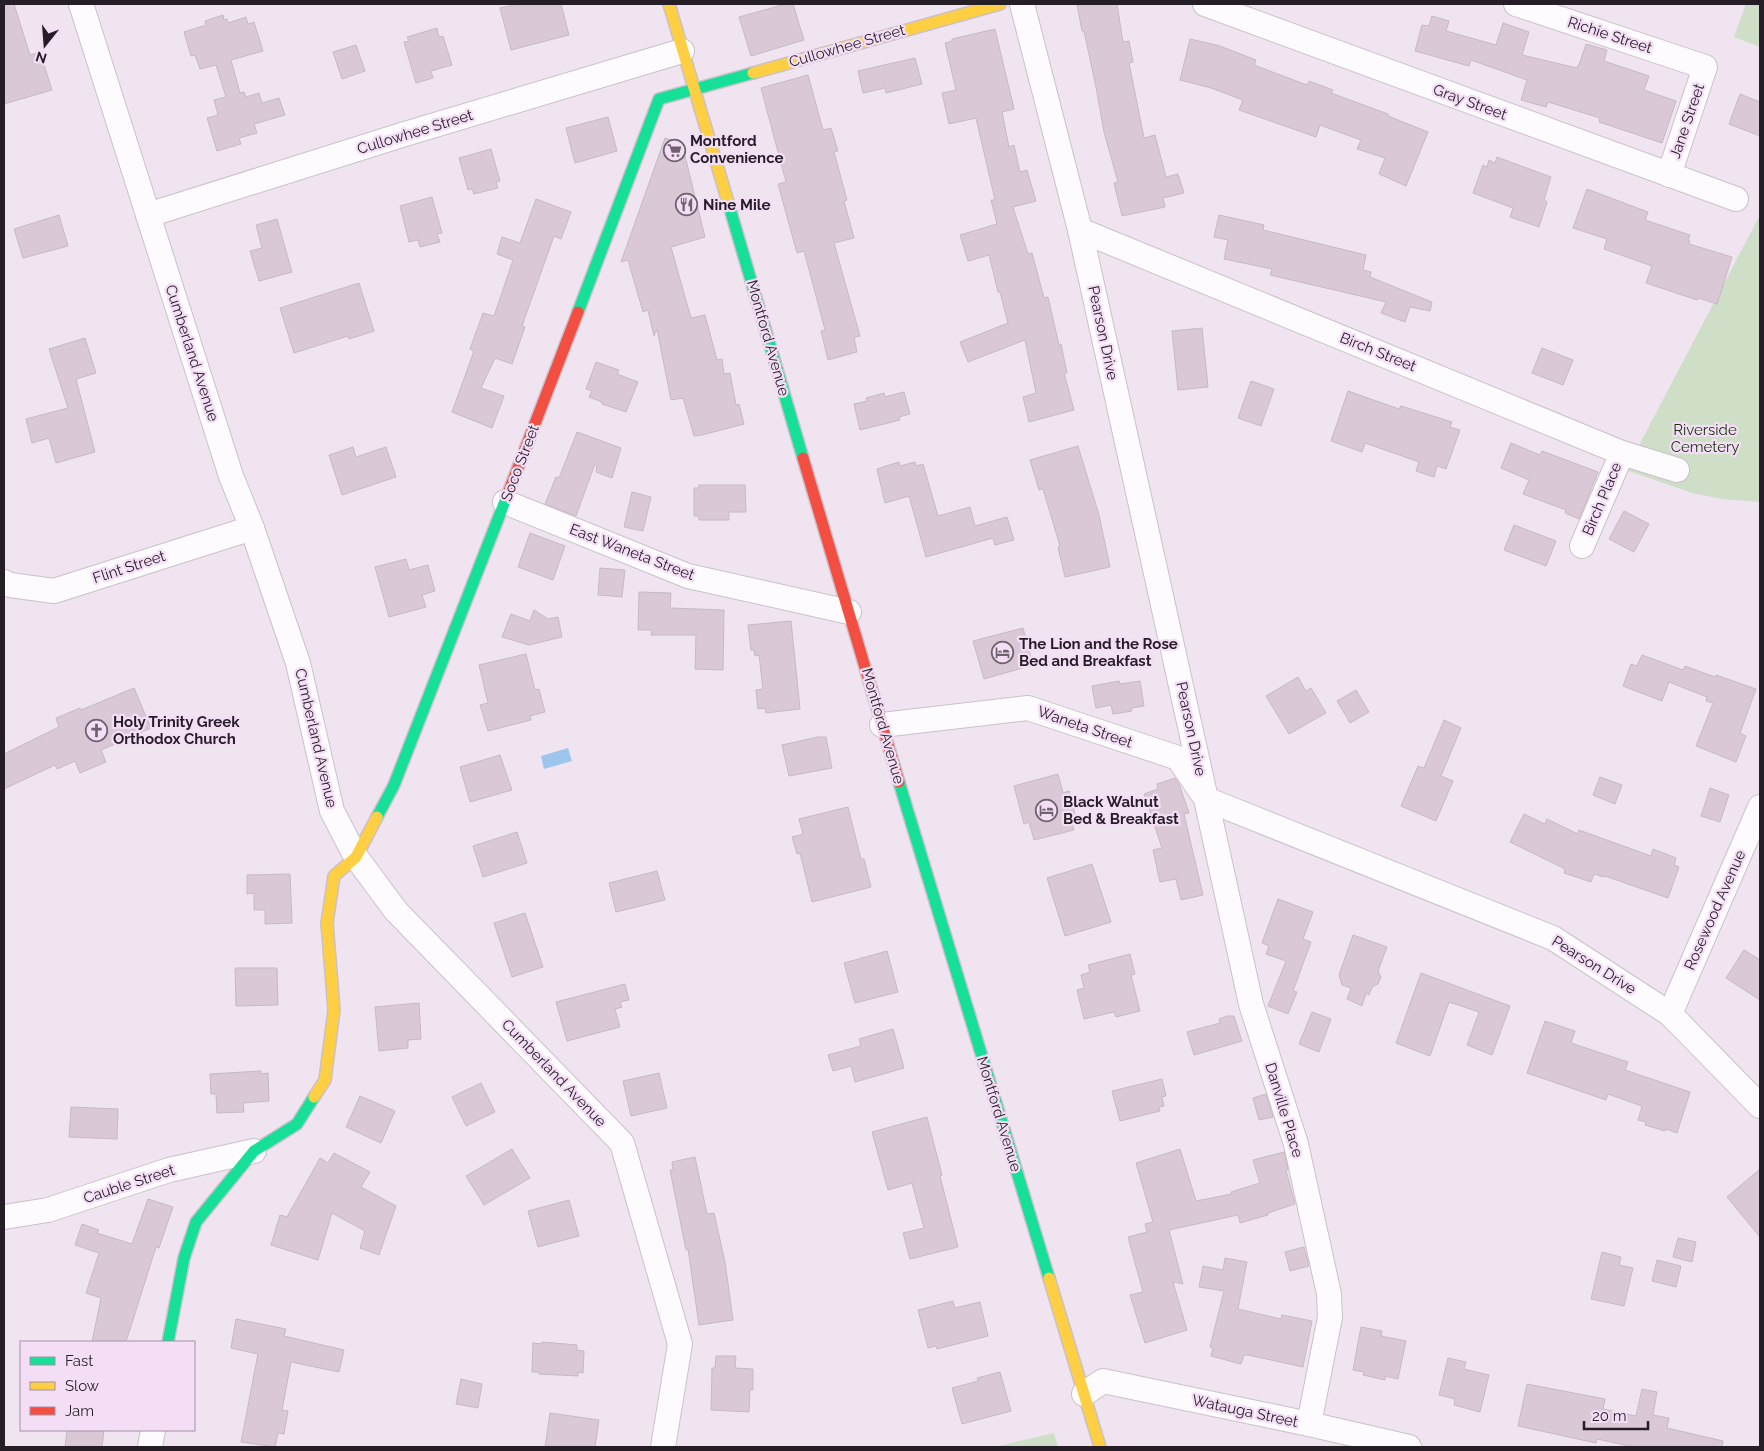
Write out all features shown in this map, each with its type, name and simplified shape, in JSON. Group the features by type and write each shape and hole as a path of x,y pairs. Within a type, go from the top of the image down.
{"street":[{"name":"Cumberland Avenue","path":"81,4 231,476 252,528 298,663 332,811 356,857 396,911 622,1143 680,1344 662,1447"},
{"name":"Montford Avenue","path":"669,4 882,725 1100,1447"},
{"name":"Cullowhee Street","path":"694,89 1000,4"},
{"name":"Pearson Drive","path":"1022,4 1080,230 1206,799 1553,938 1670,1014 1760,1106"},
{"name":"Gray Street","path":"1205,4 1736,199"},
{"name":"Richie Street","path":"1516,4 1705,67"},
{"name":"Cullowhee Street","path":"148,215 405,134 682,51"},
{"name":"Jane Street","path":"1669,175 1705,67"},
{"name":"Soco Street","path":"356,857 394,785 505,502 659,98 694,89"},
{"name":"Birch Street","path":"1080,230 1622,452 1677,470"},
{"name":"Birch Place","path":"1582,546 1622,452"},
{"name":"East Waneta Street","path":"505,502 688,576 849,612"},
{"name":"Flint Street","path":"4,582 10,585 54,590 252,528"},
{"name":"Waneta Street","path":"882,725 1028,708 1178,758 1206,799"},
{"name":"Danville Place","path":"1206,799 1251,1004 1296,1144 1329,1294 1330,1316 1309,1424"},
{"name":"Rosewood Avenue","path":"1670,1014 1755,835 1760,807"},
{"path":"168,1341 184,1258 196,1222 254,1150 297,1124 324,1080 334,1010 327,923 334,876 356,857"},
{"name":"Cauble Street","path":"4,1217 48,1210 169,1170 254,1150"},
{"name":"Watauga Street","path":"1084,1394 1103,1381 1409,1447"},
{"path":"150,1447 153,1431"}],"green space":[{"path":"1746,4 1760,4 1760,47 1734,37"},
{"name":"Riverside Cemetery","path":"1760,215 1760,502 1722,499 1692,493 1626,470"},
{"path":"1054,1433 1058,1447 994,1447"}],"water":[{"path":"568,748 572,761 544,769 541,756"}],"building":[{"path":"4,4 14,4 30,55 40,52 52,90 4,104"},
{"path":"518,4 561,4 569,35 511,50 500,8"},
{"path":"786,4 793,4 804,40 751,56 739,17"},
{"path":"1077,4 1117,4 1123,42 1129,41 1133,62 1129,63 1144,138 1155,135 1166,177 1178,174 1184,193 1163,198 1165,207 1122,216 1114,183 1118,182 1104,132"},
{"path":"223,15 224,20 227,19 228,23 246,17 248,24 254,22 263,51 231,60 240,93 244,92 246,97 259,93 262,103 279,98 285,115 254,124 257,133 239,138 241,144 217,151 207,118 218,115 214,100 226,97 216,65 200,69 195,55 191,56 184,32 206,25 205,21"},
{"path":"1432,16 1449,21 1446,31 1496,45 1503,23 1529,32 1522,55 1577,68 1586,44 1607,50 1604,61 1649,76 1644,90 1676,101 1662,143 1599,122 1600,118 1548,102 1546,107 1521,100 1527,80 1471,60 1469,66 1415,51 1422,25 1429,26"},
{"path":"437,28 439,37 443,36 452,65 431,71 433,78 416,83 404,42 409,41 407,37"},
{"path":"995,29 1014,109 1002,112 1009,147 1014,145 1020,172 1027,170 1036,201 1013,207 1028,254 1032,253 1044,298 1048,297 1059,345 1061,344 1067,373 1064,373 1074,410 1029,422 1023,397 1036,393 1025,340 968,362 960,342 1008,323 989,255 968,261 960,235 997,224 991,200 995,200 976,118 949,124 942,93 956,90 945,43 952,41 952,39"},
{"path":"1190,39 1220,46 1256,60 1254,65 1307,85 1309,81 1333,90 1331,93 1388,114 1388,116 1428,132 1406,186 1379,174 1385,158 1357,149 1361,140 1320,125 1316,137 1239,110 1243,100 1211,88 1180,80"},
{"path":"356,45 365,71 342,79 333,52"},
{"path":"915,58 922,84 886,93 885,88 863,93 858,71"},
{"path":"808,75 823,130 831,128 838,151 834,152 847,200 844,201 854,238 834,243 860,336 854,337 857,352 828,360 821,331 825,330 804,251 797,253 778,184 786,182 761,88"},
{"path":"1740,94 1760,102 1760,136 1729,124"},
{"path":"608,117 617,151 575,163 566,128"},
{"path":"665,138 682,144 705,237 671,247 691,318 705,315 717,360 722,359 724,374 730,373 736,405 739,404 744,424 694,436 683,398 671,400 657,329 654,336 648,310 643,312 628,260 621,262"},
{"path":"491,149 500,181 496,182 498,188 474,194 472,189 468,190 459,158"},
{"path":"1497,157 1551,177 1544,200 1547,202 1539,227 1510,217 1513,208 1473,193 1483,165 1487,167 1489,160 1495,163"},
{"path":"1587,189 1648,212 1645,220 1690,235 1689,244 1732,257 1717,304 1698,298 1697,300 1646,283 1652,266 1604,249 1607,239 1573,228"},
{"path":"432,197 442,233 437,234 440,242 420,247 418,240 409,242 400,206"},
{"path":"536,199 571,212 561,239 554,236 522,326 525,327 512,364 495,358 481,388 504,396 492,428 452,412 474,351 470,349 483,313 494,316 513,260 497,254 502,237 520,243"},
{"path":"59,215 68,246 23,258 14,229"},
{"path":"1219,215 1264,225 1263,230 1366,255 1363,270 1371,272 1370,277 1432,302 1430,311 1410,307 1405,322 1381,313 1386,302 1270,275 1272,269 1224,259 1228,240 1214,237"},
{"path":"277,219 292,272 259,281 250,251 262,248 256,225"},
{"path":"359,283 374,331 349,339 348,336 294,353 280,308"},
{"path":"1202,328 1208,387 1178,390 1172,331"},
{"path":"85,338 96,373 76,379 95,452 56,463 49,438 32,443 26,419 68,408 49,349"},
{"path":"1542,348 1573,360 1563,385 1532,373"},
{"path":"596,362 619,370 617,374 638,382 626,412 602,404 602,402 589,397 592,391 586,389"},
{"path":"1251,381 1274,389 1261,426 1238,418"},
{"path":"1348,391 1399,409 1401,406 1452,422 1450,427 1460,430 1446,469 1437,466 1434,477 1416,471 1419,462 1365,443 1362,452 1331,441"},
{"path":"904,392 910,414 899,417 900,420 860,430 854,404 867,401 866,398 884,393 885,397"},
{"path":"577,432 621,448 612,478 596,472 597,465 595,464 576,516 545,504 556,477 559,478"},
{"path":"1511,443 1540,455 1542,451 1598,472 1579,519 1565,513 1566,510 1523,494 1529,480 1501,468"},
{"path":"1078,446 1099,515 1110,567 1065,577 1058,547 1060,546 1043,489 1039,490 1030,460"},
{"path":"353,447 356,457 386,447 396,477 342,495 329,455"},
{"path":"899,462 900,466 915,462 916,466 923,464 938,516 970,507 975,526 1007,517 1014,540 995,545 993,538 926,557 909,496 885,503 877,469"},
{"path":"699,485 745,485 746,512 729,512 729,520 699,520 699,516 694,516 694,488 699,488"},
{"path":"632,492 651,497 643,531 624,527"},
{"path":"1624,511 1649,524 1634,552 1609,539"},
{"path":"1514,525 1556,541 1546,566 1504,550"},
{"path":"530,533 565,546 553,580 518,567"},
{"path":"406,559 409,570 428,565 435,591 422,595 426,607 389,617 375,567"},
{"path":"600,568 625,570 622,597 598,595"},
{"path":"639,592 671,593 670,608 724,610 723,670 695,669 696,635 651,635 652,630 638,630"},
{"path":"534,610 548,619 558,617 562,637 529,645 502,637 511,614 530,621"},
{"path":"791,621 800,709 766,713 765,708 758,709 756,690 763,689 759,655 755,656 754,650 751,650 748,625"},
{"name":"The Lion and the Rose Bed and Breakfast","path":"1023,628 1033,665 984,679 973,641"},
{"path":"526,654 535,690 539,689 545,712 530,716 531,720 488,731 480,705 488,703 479,665"},
{"path":"1642,655 1683,670 1685,666 1756,689 1740,733 1746,736 1736,762 1696,746 1713,703 1706,701 1707,697 1669,682 1662,701 1623,686 1631,664 1637,666"},
{"path":"1298,677 1306,691 1311,688 1326,713 1289,734 1266,696"},
{"path":"1119,681 1120,684 1140,681 1144,706 1131,708 1132,711 1113,714 1111,705 1096,708 1092,686"},
{"name":"Holy Trinity Greek Orthodox Church","path":"134,688 151,728 101,750 106,762 80,773 75,761 57,769 55,765 4,789 4,754 59,727 56,718 80,708 81,710"},
{"path":"1356,690 1369,712 1350,723 1337,701"},
{"path":"1444,720 1461,728 1441,776 1453,781 1436,821 1401,806 1418,766 1424,768"},
{"path":"826,737 832,768 789,776 782,745"},
{"path":"500,755 512,790 470,802 460,767"},
{"name":"Black Walnut Bed & Breakfast","path":"1058,774 1063,793 1069,791 1076,818 1071,819 1074,830 1034,840 1029,822 1024,824 1014,786"},
{"path":"1600,777 1622,785 1615,804 1593,795"},
{"path":"1175,778 1189,813 1184,814 1203,895 1181,900 1176,879 1160,882 1153,850 1162,848 1144,794 1158,789 1157,784"},
{"path":"1710,788 1729,795 1720,822 1701,816"},
{"path":"848,807 861,859 864,859 871,887 812,902 800,853 797,854 792,837 803,834 799,819"},
{"path":"1524,814 1545,824 1547,819 1578,834 1579,830 1651,856 1653,849 1676,858 1674,865 1679,867 1668,898 1605,876 1594,874 1591,882 1564,873 1565,869 1510,842"},
{"path":"517,832 527,863 483,877 473,846"},
{"path":"1092,864 1111,922 1065,936 1047,878"},
{"path":"657,871 665,900 616,912 609,883"},
{"path":"290,874 292,923 265,924 265,910 254,910 254,893 247,894 247,875"},
{"path":"1278,899 1313,912 1303,939 1311,942 1293,991 1297,992 1288,1014 1268,1006 1286,961 1266,954 1269,946 1262,943"},
{"path":"525,913 543,967 512,977 494,923"},
{"path":"1353,935 1387,947 1378,971 1381,977 1378,984 1372,987 1369,995 1366,993 1362,1006 1347,999 1351,988 1342,985 1339,975"},
{"path":"1744,950 1760,960 1760,1000 1726,978"},
{"path":"887,951 898,992 855,1003 844,963"},
{"path":"1130,954 1135,974 1131,975 1140,1011 1116,1017 1114,1012 1084,1019 1077,990 1084,988 1081,975 1090,972 1088,965"},
{"path":"235,968 277,968 278,1005 236,1006"},
{"path":"1421,973 1510,1006 1492,1055 1467,1045 1479,1012 1449,1002 1430,1056 1396,1043"},
{"path":"625,984 629,1000 620,1002 622,1007 615,1009 620,1027 567,1041 556,1002"},
{"path":"419,1003 421,1039 408,1040 408,1048 379,1051 375,1007"},
{"path":"1312,1012 1331,1019 1319,1052 1299,1044"},
{"path":"1234,1016 1242,1041 1194,1055 1187,1032 1220,1023 1219,1019"},
{"path":"1545,1021 1575,1031 1571,1043 1628,1062 1625,1070 1690,1092 1677,1133 1645,1125 1646,1122 1638,1120 1642,1106 1608,1094 1606,1100 1527,1073"},
{"path":"893,1029 904,1068 855,1082 851,1066 833,1071 828,1055 861,1046 859,1039"},
{"path":"261,1071 261,1074 268,1073 269,1101 243,1103 244,1112 217,1113 216,1094 211,1094 210,1074"},
{"path":"659,1073 667,1108 631,1116 623,1081"},
{"path":"1162,1079 1166,1096 1162,1097 1164,1106 1159,1107 1160,1111 1120,1121 1112,1091"},
{"path":"481,1083 495,1112 466,1126 452,1097"},
{"path":"1266,1094 1273,1117 1259,1120 1253,1098"},
{"path":"360,1096 395,1111 381,1143 346,1127"},
{"path":"71,1107 118,1109 117,1139 69,1137"},
{"path":"927,1117 958,1247 910,1259 903,1233 924,1228 912,1183 888,1190 872,1132"},
{"path":"512,1149 530,1178 484,1205 466,1176"},
{"path":"1180,1149 1196,1201 1232,1194 1231,1192 1260,1183 1253,1160 1284,1152 1288,1169 1286,1170 1295,1204 1268,1213 1268,1215 1240,1223 1238,1215 1169,1230 1183,1284 1173,1282 1187,1330 1145,1343 1130,1295 1143,1292 1128,1237 1147,1232 1145,1224 1153,1222 1136,1163"},
{"path":"334,1153 370,1172 361,1187 396,1206 379,1255 360,1248 365,1231 332,1213 318,1260 271,1245 280,1215 287,1217 320,1158 328,1163"},
{"path":"695,1157 707,1214 714,1213 725,1262 733,1320 699,1325 688,1249 686,1250 670,1170 673,1170 672,1162"},
{"path":"1760,1169 1760,1237 1727,1197"},
{"path":"148,1199 173,1207 159,1248 156,1247 126,1341 92,1341 101,1298 86,1293 99,1253 75,1245 82,1224 99,1230 97,1233 132,1244"},
{"path":"569,1200 579,1236 538,1247 528,1211"},
{"path":"1678,1238 1696,1242 1692,1262 1673,1257"},
{"path":"1304,1247 1309,1266 1290,1271 1285,1252"},
{"path":"1602,1252 1621,1257 1619,1265 1633,1268 1624,1306 1591,1299"},
{"path":"1225,1258 1247,1262 1238,1309 1281,1319 1282,1315 1312,1321 1303,1367 1248,1355 1244,1355 1241,1364 1211,1356 1213,1348 1210,1347 1224,1291 1199,1287 1203,1266 1223,1270"},
{"path":"1657,1260 1681,1266 1676,1287 1652,1281"},
{"path":"953,1301 955,1308 980,1302 988,1336 937,1349 936,1346 928,1348 918,1310"},
{"path":"236,1319 286,1329 284,1336 344,1350 339,1372 291,1362 282,1410 288,1411 284,1434 278,1433 275,1447 241,1442 258,1354 231,1348"},
{"path":"1361,1327 1382,1331 1381,1336 1406,1341 1398,1379 1385,1376 1385,1380 1363,1375 1364,1372 1353,1370"},
{"path":"542,1342 577,1345 577,1350 584,1351 583,1373 578,1372 578,1376 532,1372 533,1343 542,1344"},
{"path":"716,1356 736,1356 735,1368 753,1369 753,1390 750,1389 749,1412 711,1410 712,1368 715,1368"},
{"path":"1448,1358 1466,1362 1464,1369 1489,1375 1480,1412 1454,1405 1455,1399 1439,1395"},
{"path":"1000,1372 1011,1411 962,1424 952,1388 978,1381 977,1378"},
{"path":"461,1379 482,1384 478,1408 456,1404"},
{"path":"1527,1384 1605,1399 1603,1409 1636,1416 1642,1389 1657,1392 1653,1415 1669,1418 1667,1428 1723,1441 1722,1447 1634,1447 1597,1439 1596,1443 1518,1426"},
{"path":"550,1413 599,1420 595,1447 545,1447"},
{"path":"67,1431 104,1431 102,1447 65,1447"}],"traffic: fast":[{"path":"578,312 659,99 753,73"},
{"path":"728,202 803,458"},
{"path":"377,817 394,785 507,496"},
{"path":"899,782 1049,1278"},
{"path":"168,1341 184,1258 196,1222 254,1151 297,1124 314,1097"}],"traffic: slow":[{"path":"669,4 728,202"},
{"path":"753,73 1000,4"},
{"path":"314,1097 325,1080 334,1010 327,923 334,876 356,857 377,817"},
{"path":"1049,1278 1100,1447"}],"traffic: jam":[{"path":"507,496 578,312"},
{"path":"803,458 899,782"}],"place":[{"name":"Montford Convenience","path":"674,150"},
{"name":"Nine Mile","path":"687,205"},
{"name":"The Lion and the Rose Bed and Breakfast","path":"1003,653"},
{"name":"Holy Trinity Greek Orthodox Church","path":"97,731"},
{"name":"Black Walnut Bed & Breakfast","path":"1047,811"}]}
